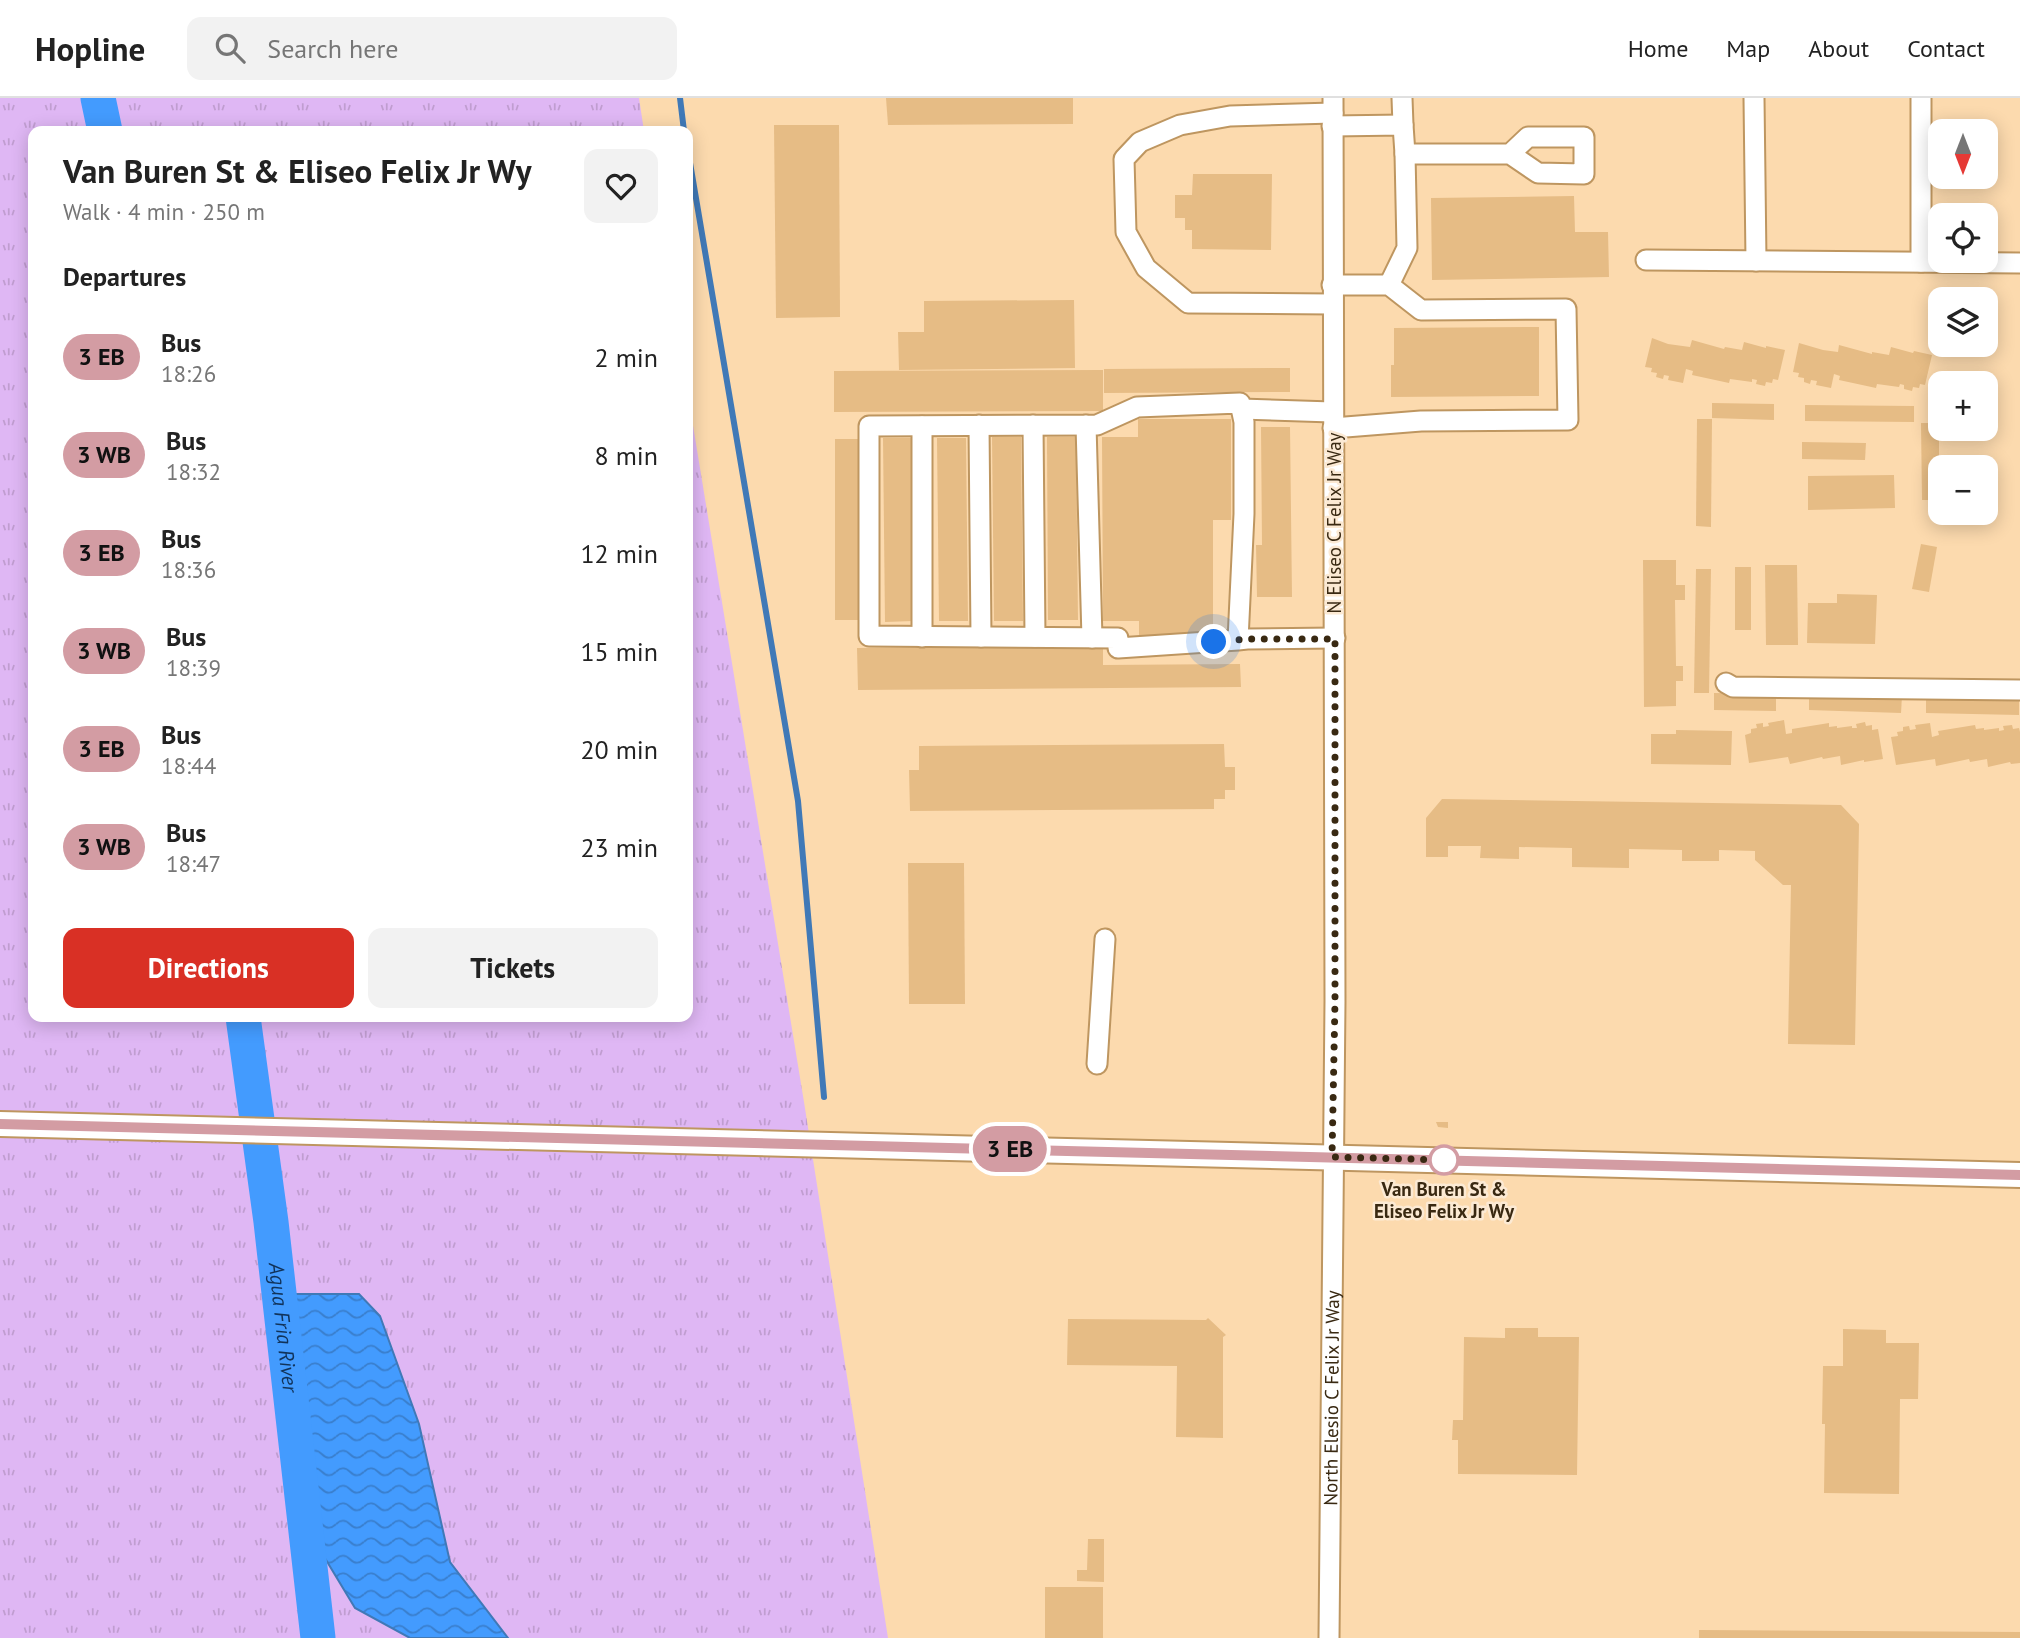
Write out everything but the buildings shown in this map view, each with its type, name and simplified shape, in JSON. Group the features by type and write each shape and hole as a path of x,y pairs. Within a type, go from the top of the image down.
{"main road":[{"path":"0,1124 2020,1175"}],"street":[{"path":"1389,285 1407,248 1402,98"},
{"path":"1754,98 1756,261"},
{"path":"1921,98 1921,262"},
{"path":"1241,409 1333,420 1567,419 1566,309 1421,310 1389,285 1332,294 1188,303 1146,268 1126,232 1124,159 1140,142 1180,125 1230,116 1332,112 1403,125"},
{"name":"N Eliseo C Felix Jr Way","path":"1332,112 1335,639 1332,1157"},
{"path":"1405,154 1510,154 1538,173 1584,174 1584,137 1528,137 1510,154"},
{"path":"1646,260 2020,263"},
{"path":"1238,640 1244,514 1244,422 1240,403 1137,407 1097,425 869,426 869,636 1118,638 1118,648 1238,640 1335,639"},
{"path":"979,425 981,637"},
{"path":"1033,425 1035,637"},
{"path":"1086,425 1092,638"},
{"path":"922,426 922,636"},
{"path":"1726,682 1733,687 2020,690"},
{"path":"1097,1063 1105,939"},
{"name":"North Elesio C Felix Jr Way","path":"1329,1638 1332,1157"}],"green space":[{"path":"0,98 639,98 643,126 28,126 28,1022 693,1022 693,425 804,1102 888,1638 0,1638"}],"water":[{"path":"293,1294 359,1294 380,1316 419,1424 450,1562 508,1638 410,1638 355,1608 311,1535 297,1499 286,1316"}],"waterway":[{"name":"Agua Fria River","path":"98,98 104,126"},
{"path":"680,98 683,126"},
{"path":"693,181 798,801 824,1097"},
{"name":"Agua Fria River","path":"244,1022 271,1222 318,1638"}],"bus line":[{"path":"0,1124 2020,1175"}],"place":[{"name":"Van Buren St & Eliseo Felix Jr Wy","path":"1444,1160"}],"route":[{"path":"1214,642 1247,639 1335,639 1332,1157 1444,1160"}]}
